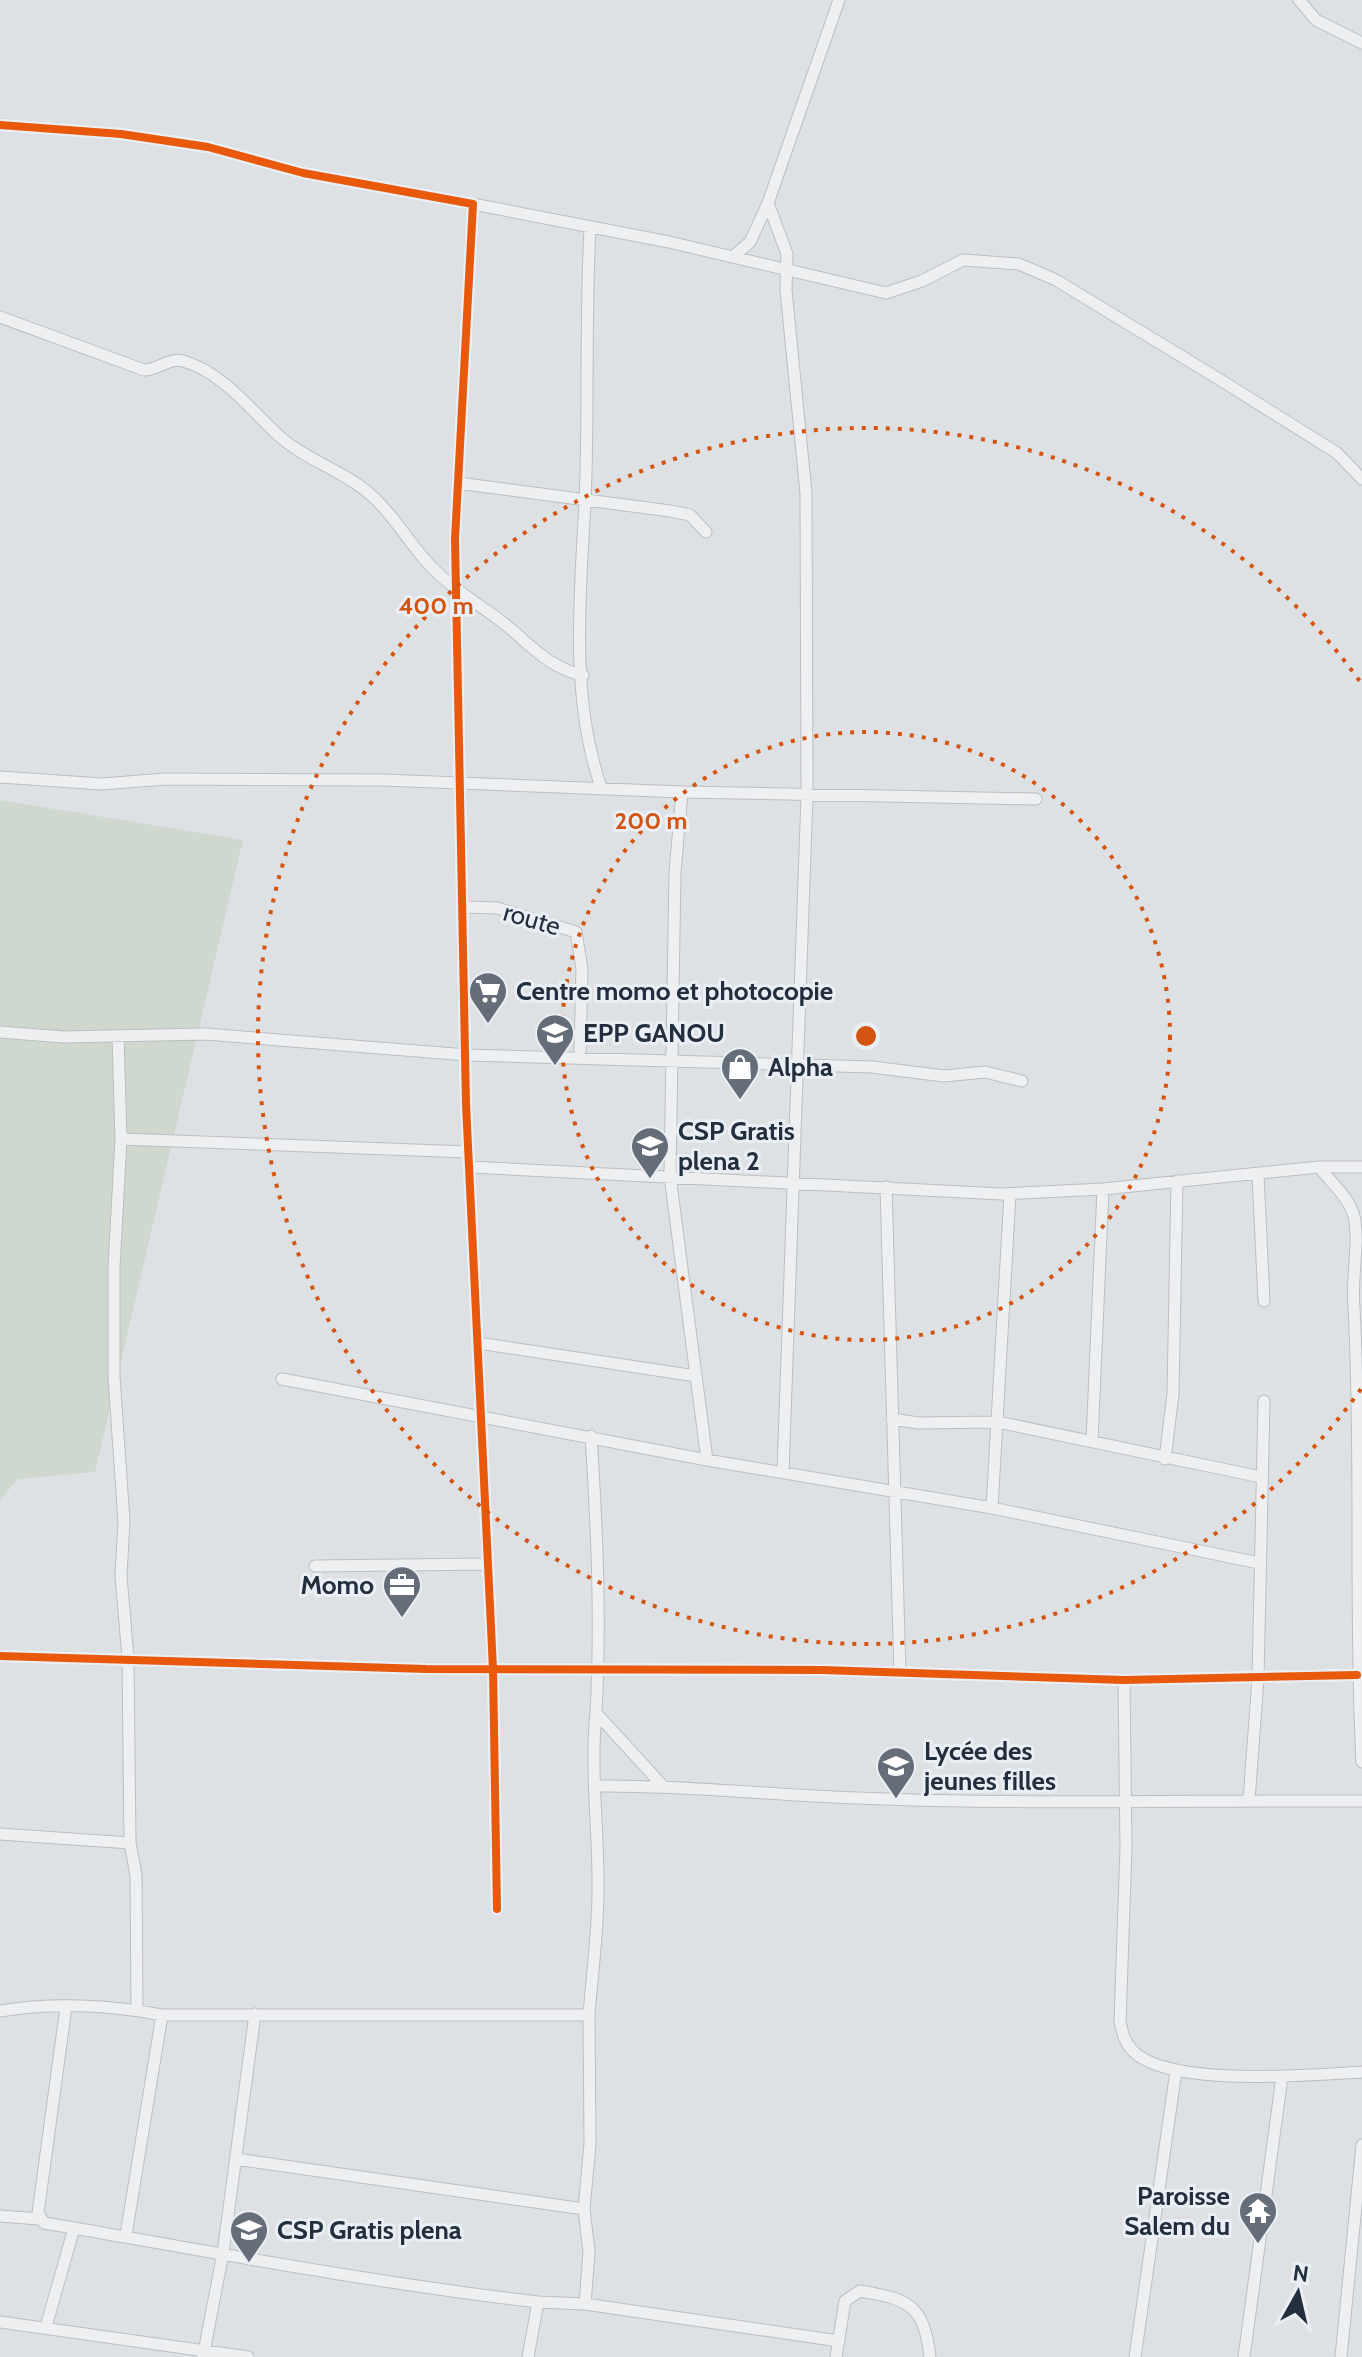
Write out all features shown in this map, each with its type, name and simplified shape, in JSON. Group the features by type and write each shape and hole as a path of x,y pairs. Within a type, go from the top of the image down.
{"street":[{"path":"734,256 750,242 768,203 839,0"},
{"path":"1299,0 1316,20 1362,43"},
{"path":"0,125 121,134 208,147 303,173 734,256 886,293 910,286 963,260 1019,264 1099,305 1337,453 1362,479"},
{"path":"768,203 787,254 806,493 807,796 783,1472"},
{"path":"473,204 458,483 457,591 468,1152 493,1669 497,1909"},
{"path":"590,229 581,560 583,675 588,743 601,787"},
{"path":"0,317 144,370 158,370 170,361 180,359 194,365 233,391 282,438 368,492 427,562 457,591 499,619 548,661 583,675"},
{"path":"458,483 690,515 706,532"},
{"path":"0,777 102,784 165,779 1036,799"},
{"path":"682,792 675,872 670,1176 707,1460"},
{"name":"route","path":"464,907 497,908 576,932 582,969 580,1051"},
{"path":"0,1032 118,1036 205,1034 467,1055 872,1067 944,1076 985,1072 1022,1081"},
{"path":"118,1036 121,1139 114,1267 114,1377 124,1521 121,1576 128,1658 130,1843 136,1875 137,2010"},
{"path":"121,1139 468,1152"},
{"path":"470,1167 1010,1194 1103,1189 1319,1167 1362,1167"},
{"path":"1319,1167 1346,1198 1355,1224 1352,1270 1358,1348 1360,1528 1357,1675 1362,1762"},
{"path":"1258,1175 1264,1301"},
{"path":"1165,1459 1173,1394 1177,1181"},
{"path":"886,1187 900,1673"},
{"path":"1092,1441 1103,1189"},
{"path":"992,1508 1010,1194"},
{"path":"478,1343 696,1376"},
{"path":"282,1379 707,1460 992,1508 1259,1563"},
{"path":"1249,1800 1258,1679 1264,1401"},
{"path":"892,1419 918,1423 998,1422 1261,1477"},
{"path":"585,2304 589,2252 584,2209 590,2144 589,2015 598,1895 597,1786 592,1749 600,1669 600,1564 591,1436"},
{"path":"315,1566 487,1564"},
{"path":"0,1656 74,1661 128,1658 493,1669 900,1673 1124,1680 1357,1675"},
{"path":"1124,1680 1126,1848 1120,2022 1124,2039 1134,2053 1176,2071 1282,2077 1362,2072"},
{"path":"596,1713 662,1785"},
{"path":"597,1786 662,1785 858,1798 1124,1804 1249,1800 1362,1801"},
{"path":"0,1834 130,1843"},
{"path":"0,2011 24,2006 137,2010 162,2015 589,2015"},
{"path":"39,2219 66,2007"},
{"path":"204,2354 223,2253 255,2014"},
{"path":"126,2235 162,2015"},
{"path":"1135,2357 1176,2071"},
{"path":"1244,2357 1282,2077"},
{"path":"1341,2357 1359,2209 1362,2145"},
{"path":"236,2159 584,2209"},
{"path":"0,2216 39,2219 283,2266 538,2302 585,2304 839,2341"},
{"path":"46,2327 74,2228"},
{"path":"836,2357 845,2301 860,2291 884,2295 915,2308 927,2331 930,2357"},
{"path":"528,2357 538,2302"},
{"path":"0,2322 204,2354 248,2357"}],"shaded area":[{"path":"0,800 243,840 95,1472 17,1479 0,1501"}],"cycle path":[{"path":"0,125 121,134 208,147 303,173 473,204 455,539 466,1104 493,1669 497,1909"},
{"path":"0,1656 426,1669 822,1670 1124,1680 1357,1675"}],"place":[{"name":"Centre momo et photocopie","path":"488,1025"},
{"name":"EPP GANOU","path":"555,1067"},
{"name":"Alpha","path":"740,1101"},
{"name":"CSP Gratis plena 2","path":"650,1180"},
{"name":"Momo","path":"402,1619"},
{"name":"Lycée des jeunes filles","path":"896,1800"},
{"name":"Paroisse Salem du","path":"1258,2245"},
{"name":"CSP Gratis plena","path":"249,2264"}]}
